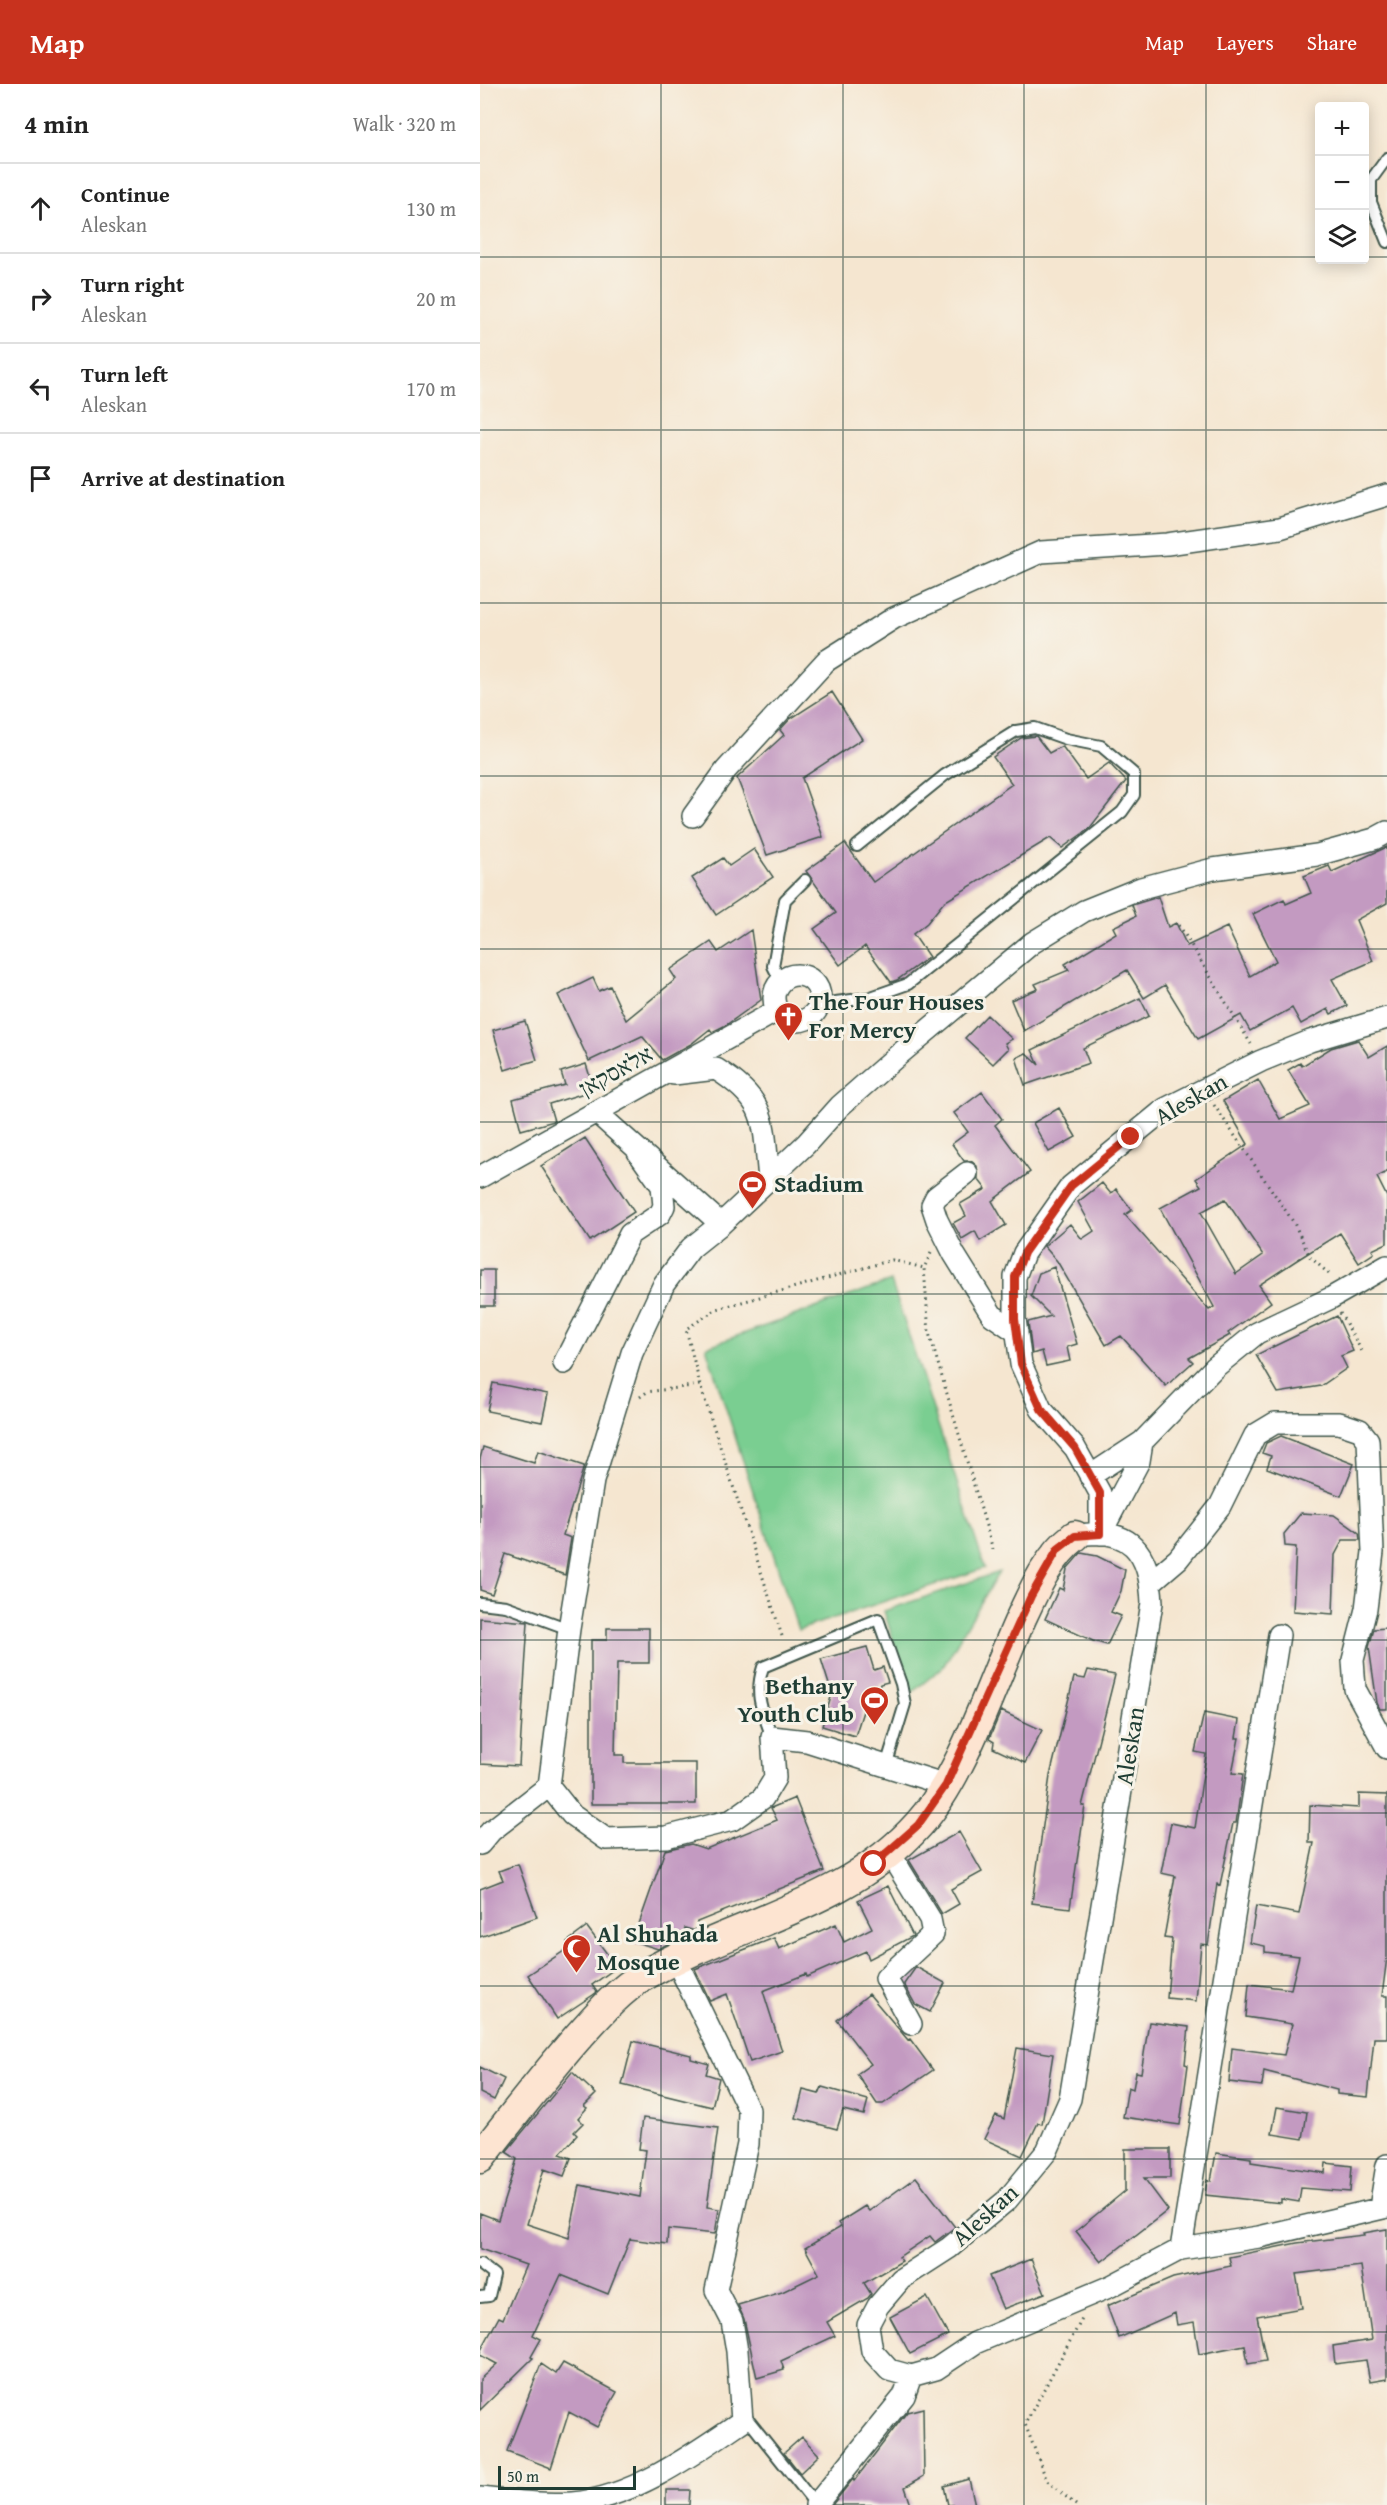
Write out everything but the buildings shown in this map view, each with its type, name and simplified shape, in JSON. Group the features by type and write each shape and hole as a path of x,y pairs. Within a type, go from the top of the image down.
{"street":[{"path":"693,816 726,770 826,661 894,618 1041,552 1167,544 1280,528 1387,495"},
{"path":"482,1840 549,1786 569,1629 593,1481 632,1353 664,1284 691,1248 721,1224 769,1179 840,1106 1032,944 1084,911 1141,888 1213,869 1317,855 1374,839 1387,832"},
{"path":"794,975 808,978 818,989 819,1004 811,1016 796,1021 783,1016 778,1010 774,996 780,982 794,975"},
{"name":"אלאסקאן","path":"480,1177 778,1010"},
{"name":"Aleskan","path":"911,2376 889,2370 872,2351 868,2325 878,2306 901,2278 949,2248 1007,2200 1047,2151 1070,2099 1152,1604 1148,1566 1130,1543 1116,1535 1087,1535 1100,1493 1075,1448 1041,1409 1021,1364 1015,1277 1024,1253 1071,1186 1165,1109 1261,1061 1310,1041 1387,1018"},
{"path":"658,1077 716,1069 751,1095 759,1110 765,1136 769,1179"},
{"path":"596,1112 721,1224"},
{"path":"564,1363 630,1234 660,1214 664,1206 662,1186 638,1152"},
{"path":"967,1173 936,1197 932,1205 942,1230 992,1316 1017,1332"},
{"path":"1090,1476 1142,1442 1214,1368 1257,1333 1331,1298 1387,1266"},
{"path":"1151,1582 1178,1559 1220,1506 1255,1435 1275,1423 1339,1423 1360,1430 1368,1440 1373,1552 1366,1609 1353,1660 1354,1689 1387,1748"},
{"path":"480,2158 601,2010 642,1977 845,1884 889,1852 918,1825 946,1785 1031,1596 1058,1549 1087,1535 1139,1461 1142,1442"},
{"path":"1181,2249 1279,1635"},
{"path":"549,1786 572,1815 606,1839 666,1837 732,1820 763,1798 775,1778 772,1737 807,1741 946,1785"},
{"path":"889,1852 930,1919 933,1934 886,1978 911,2024"},
{"path":"480,2498 523,2503 573,2503 605,2497 671,2468 742,2421 737,2350 732,2321 716,2290 748,2144 749,2110 676,1960"},
{"path":"816,2505 904,2396 911,2376 936,2369 975,2343 1111,2286 1181,2249 1259,2237 1384,2207 1387,2165"}],"lane":[{"path":"1387,158 1371,180 1371,202 1387,242"},
{"path":"819,1004 868,998 908,984 1122,812 1134,795 1134,774 1101,746 1066,739 1035,728 1016,731 945,775 857,846"},
{"path":"780,982 773,966 785,900 805,880"},
{"path":"480,1603 506,1606 569,1629"},
{"path":"772,1737 763,1714 757,1686 763,1667 878,1619 901,1684 905,1704 886,1766"},
{"path":"480,2264 494,2275 489,2296 480,2297"},
{"path":"741,2416 746,2417 816,2505"}],"path":[{"path":"1179,925 1261,1061"},
{"path":"1203,1089 1294,1223 1310,1257 1329,1274 1327,1284 1331,1298 1363,1353"},
{"path":"942,1230 924,1268 929,1333 994,1553"},
{"path":"782,1636 700,1385 686,1329 717,1309 892,1260 924,1268"},
{"path":"611,1417 647,1392 700,1385"},
{"path":"1076,2505 1047,2481 1025,2424 1082,2320 1079,2299"}],"green space":[{"path":"891,1281 985,1568 798,1630 706,1347"},
{"path":"999,1572 943,1667 910,1694 884,1611"}],"place":[{"name":"The Four Houses For Mercy","path":"788,1042"},
{"name":"Stadium","path":"753,1210"},
{"name":"Bethany Youth Club","path":"875,1726"},
{"name":"Al Shuhada Mosque","path":"576,1974"}],"route":[{"path":"874,1864 918,1825 933,1807 946,1785 957,1765 1031,1596 1058,1549 1075,1536 1100,1534 1100,1493 1075,1448 1041,1409 1021,1364 1015,1319 1015,1277 1024,1253 1071,1186 1131,1137"}]}
